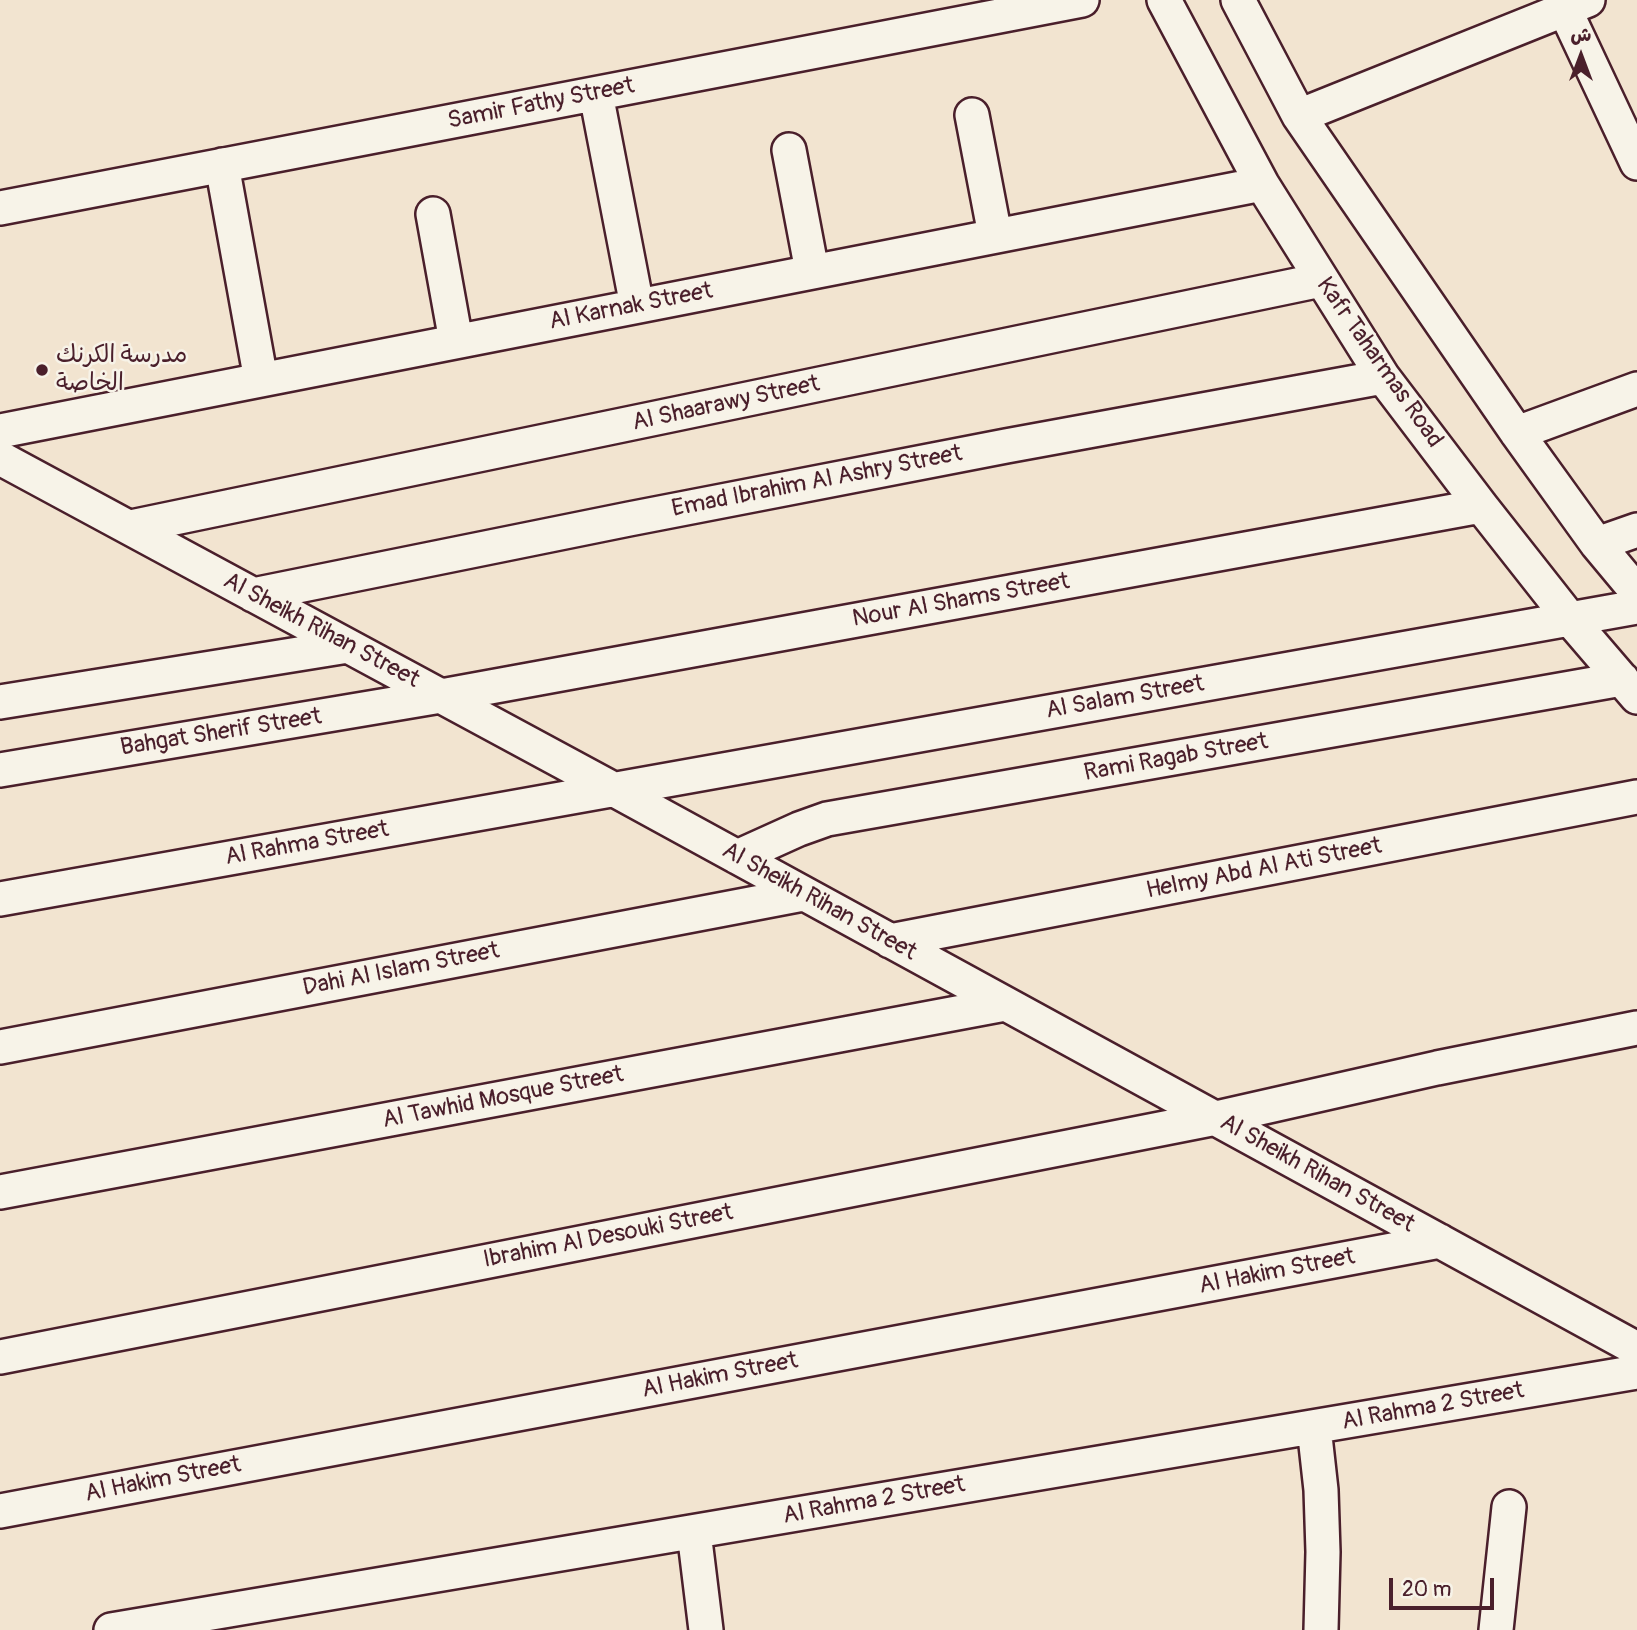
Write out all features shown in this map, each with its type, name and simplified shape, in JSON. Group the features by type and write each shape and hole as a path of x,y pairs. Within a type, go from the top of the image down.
{"street":[{"name":"Samir Fathy Street","path":"0,208 1082,0"},
{"name":"Kafr Taharmas Road","path":"1164,0 1262,184 1383,377 1570,619 1629,688"},
{"path":"1238,0 1299,116 1517,433 1597,544 1637,592"},
{"path":"1299,116 1577,5 1637,163"},
{"path":"596,94 637,306"},
{"path":"972,115 995,235"},
{"path":"789,149 812,271"},
{"path":"222,165 261,380"},
{"name":"Al Karnak Street","path":"0,431 1262,184"},
{"path":"433,214 456,341"},
{"name":"Al Shaarawy Street","path":"131,527 1321,280"},
{"name":"Emad Ibrahim Al Ashry Street","path":"253,596 898,466 1383,377"},
{"path":"1517,433 1637,389"},
{"name":"Al Sheikh Rihan Street","path":"9,468 131,527 253,596 613,789 1637,1349"},
{"name":"Nour Al Shams Street","path":"441,696 1481,506"},
{"path":"1597,544 1637,530"},
{"name":"Al Salam Street","path":"613,789 1637,607"},
{"path":"0,702 348,646"},
{"name":"Rami Ragab Street","path":"737,857 827,819 1629,688"},
{"name":"Bahgat Sherif Street","path":"0,770 441,696"},
{"name":"Al Rahma Street","path":"0,900 613,789"},
{"name":"Helmy Abd Al Ati Street","path":"890,941 1637,797"},
{"name":"Dahi Al Islam Street","path":"0,1047 803,894"},
{"name":"Al Tawhid Mosque Street","path":"0,1192 1005,1004"},
{"name":"Ibrahim Al Desouki Street","path":"0,1357 1216,1118 1437,1068 1637,1028"},
{"name":"Al Hakim Street","path":"0,1511 1440,1241"},
{"name":"Al Rahma 2 Street","path":"111,1630 1637,1372"},
{"path":"1314,1427 1321,1490 1321,1630"},
{"path":"1496,1630 1509,1507"},
{"path":"694,1532 706,1630"}],"place":[{"name":"مدرسة الكرنك الخاصة","path":"42,370"}]}
